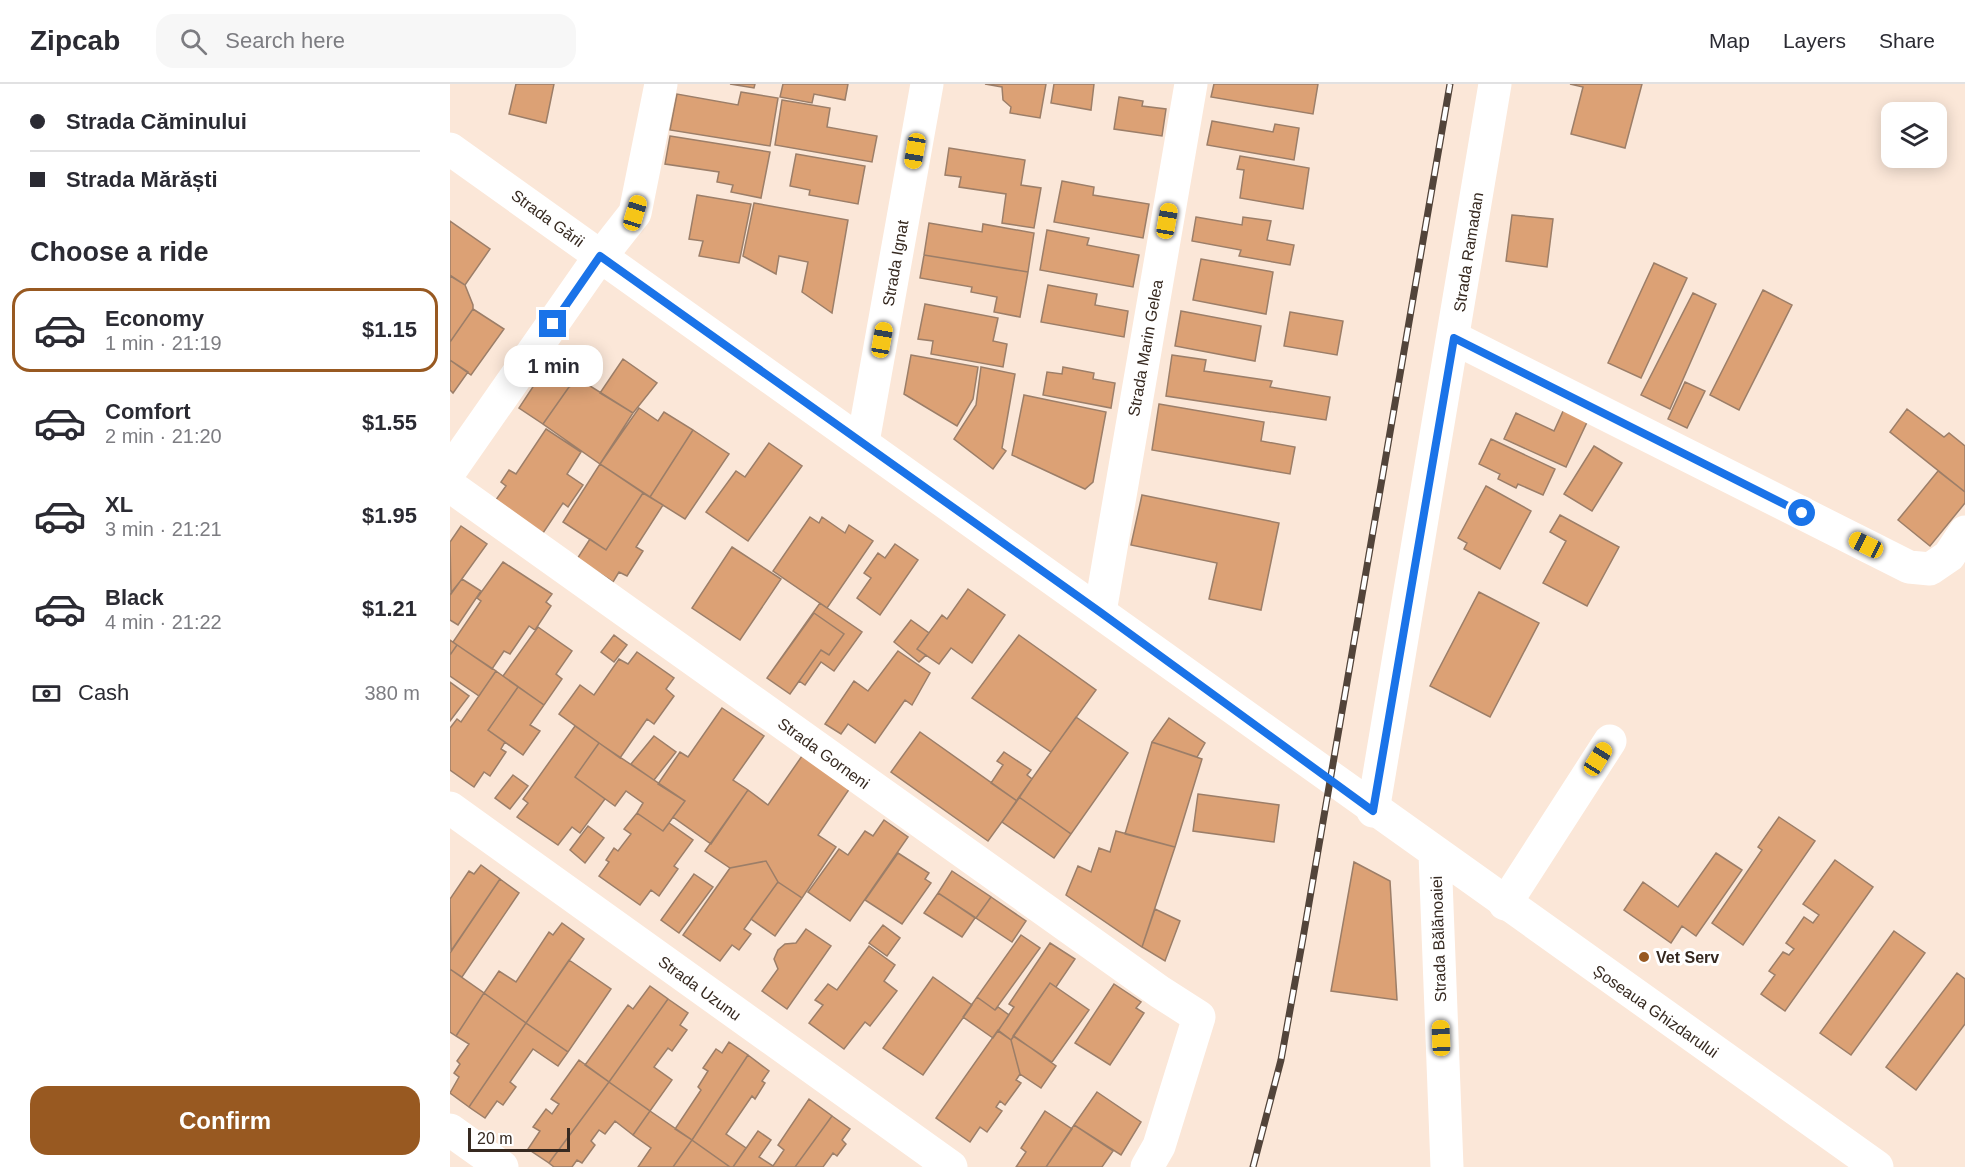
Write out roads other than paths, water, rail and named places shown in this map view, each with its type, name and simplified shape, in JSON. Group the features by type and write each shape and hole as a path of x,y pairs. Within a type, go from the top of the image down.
{"street":[{"path":"450,471 600,256 635,213 661,84"},
{"name":"Strada Ignat","path":"863,442 927,84"},
{"name":"Strada Marin Gelea","path":"1100,612 1191,84"},
{"name":"Strada Ramadan","path":"1373,811 1495,84"},
{"name":"Strada Gării","path":"450,148 1435,854"},
{"path":"1454,338 1909,567 1930,569 1949,556 1965,532"},
{"name":"Strada Gorneni","path":"450,486 1140,979 1199,1017 1159,1146 1147,1167"},
{"path":"1505,904 1610,741"},
{"name":"Strada Uzunu","path":"450,808 951,1167"},
{"name":"Șoseaua Ghizdarului","path":"1435,854 1877,1167"},
{"name":"Strada Bălănoaiei","path":"1435,854 1447,1167"},
{"path":"450,1130 502,1167"}],"railway":[{"path":"1253,1167 1281,1060 1450,84"}],"place":[{"name":"Vet Serv","path":"1644,957"}]}
